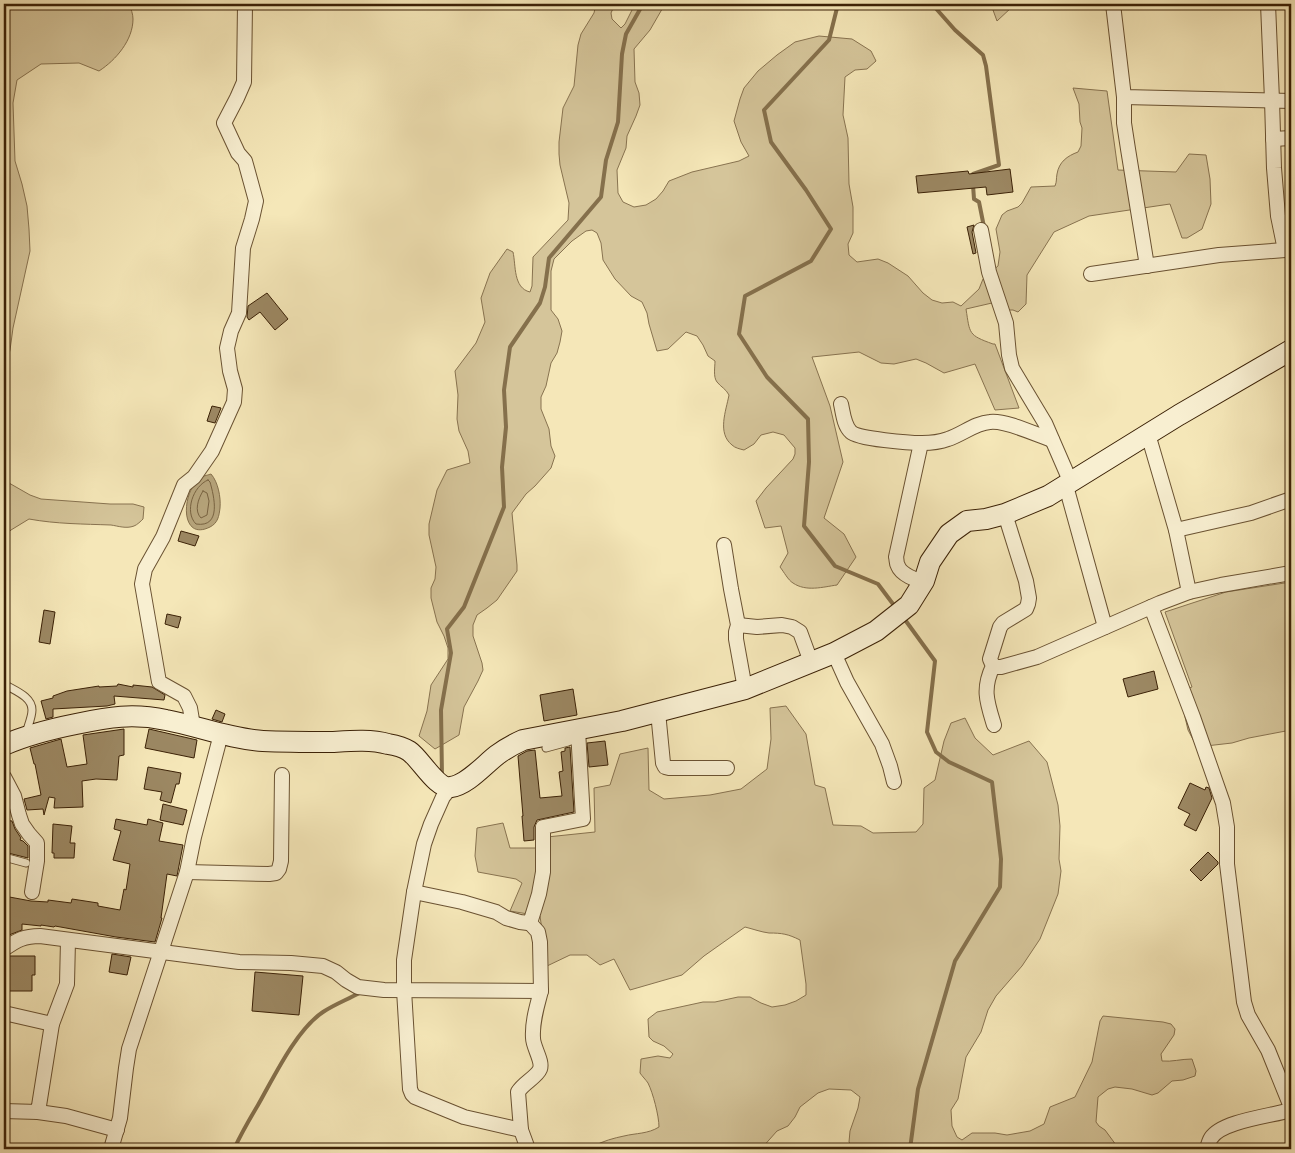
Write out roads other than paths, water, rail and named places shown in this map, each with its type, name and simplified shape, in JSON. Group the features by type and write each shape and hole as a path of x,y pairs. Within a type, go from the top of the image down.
{"street":[{"path":"193,726 190,708 184,696 159,682 142,584 145,568 163,537 184,485 194,477 212,451 234,402 235,389 227,348 231,331 239,313 243,248 256,201 245,161 238,153 224,123 244,82 245,4"},
{"path":"1113,4 1124,97 1124,123 1147,266"},
{"path":"1091,274 1219,255 1288,250 1278,216 1268,4"},
{"path":"1124,97 1291,102"},
{"path":"1273,139 1291,138"},
{"path":"981,230 989,272 1006,323 1012,368 1045,423 1069,484 1105,627"},
{"path":"4,745 25,736 99,718 135,716 261,741 355,741 386,743 409,751 438,782 446,786 467,780 497,756 523,740 574,731 658,712 745,689 834,653 876,631 910,605 924,581 930,562 949,534 967,520 986,519 1005,514 1041,499 1291,350"},
{"path":"841,404 846,427 852,434 868,438 933,443 948,439 980,424 992,422 1004,423 1052,440"},
{"path":"1148,434 1176,530 1189,592"},
{"path":"921,443 896,557 898,566 903,573 919,581 924,581"},
{"path":"1176,530 1251,513 1291,499"},
{"path":"994,725 986,689 988,676 993,666 990,659 1000,627 1003,623 1026,609 1029,598 1026,581 1005,514"},
{"path":"724,545 738,625 736,639 745,689"},
{"path":"993,666 1001,667 1037,657 1189,592 1291,573"},
{"path":"1151,607 1223,803 1227,827 1228,874 1244,1002 1248,1015 1268,1050 1291,1109 1236,1123 1222,1129 1210,1139 1207,1149"},
{"path":"738,625 757,627 782,625 792,627 800,632 811,662"},
{"path":"834,653 847,682 882,744 894,782"},
{"path":"658,712 665,767 728,768"},
{"path":"529,922 539,894 543,872 543,827 583,819 574,731"},
{"path":"111,1149 120,1118 129,1049 187,872 194,837 221,734"},
{"path":"187,872 276,873 281,861 282,775"},
{"path":"4,777 14,796 22,824 37,843 37,861 32,892"},
{"path":"446,786 426,838 419,866 404,960 410,1089 412,1094 464,1117 515,1129"},
{"path":"414,892 462,902 496,912 506,918 524,923 529,922"},
{"path":"528,1149 515,1129 518,1092 521,1086 539,1070 540,1066 533,1040 533,1029 540,991 540,942 538,932 529,922"},
{"path":"4,949 23,937 29,936 238,962 291,963 322,966 336,972 358,987 384,990 540,991"},
{"path":"38,1112 52,1024 67,984 68,940"},
{"path":"4,1014 52,1024"},
{"path":"4,1111 38,1112 66,1116 117,1130"}],"lane":[{"path":"4,684 22,694 31,705 32,710 25,736"},
{"path":"546,748 571,741 574,731"},
{"path":"4,857 26,863"}],"water":[{"path":"211,474 216,481 218,490 219,514 213,525 200,530 192,527 188,521 187,501 196,482 204,476"}],"waterway":[{"path":"442,776 441,710 451,653 447,629 464,607 504,507 502,467 506,427 504,390 510,347 540,303 545,287 549,258 601,197 606,160 618,122 622,54 626,34 643,4"},
{"path":"838,4 829,40 764,110 771,142 806,190 831,229 811,261 745,296 739,334 767,377 808,419 809,462 804,526 835,566 878,584 896,608"},
{"path":"932,4 955,30 983,55 986,66 999,165 973,174 973,178"},
{"path":"973,185 974,199 979,202 984,227"},
{"path":"903,617 935,661 927,732 936,752 949,762 992,782 1001,859 1000,887 955,961 918,1089 910,1149"},
{"path":"234,1149 278,1068 304,1030 323,1012 361,992"}]}
